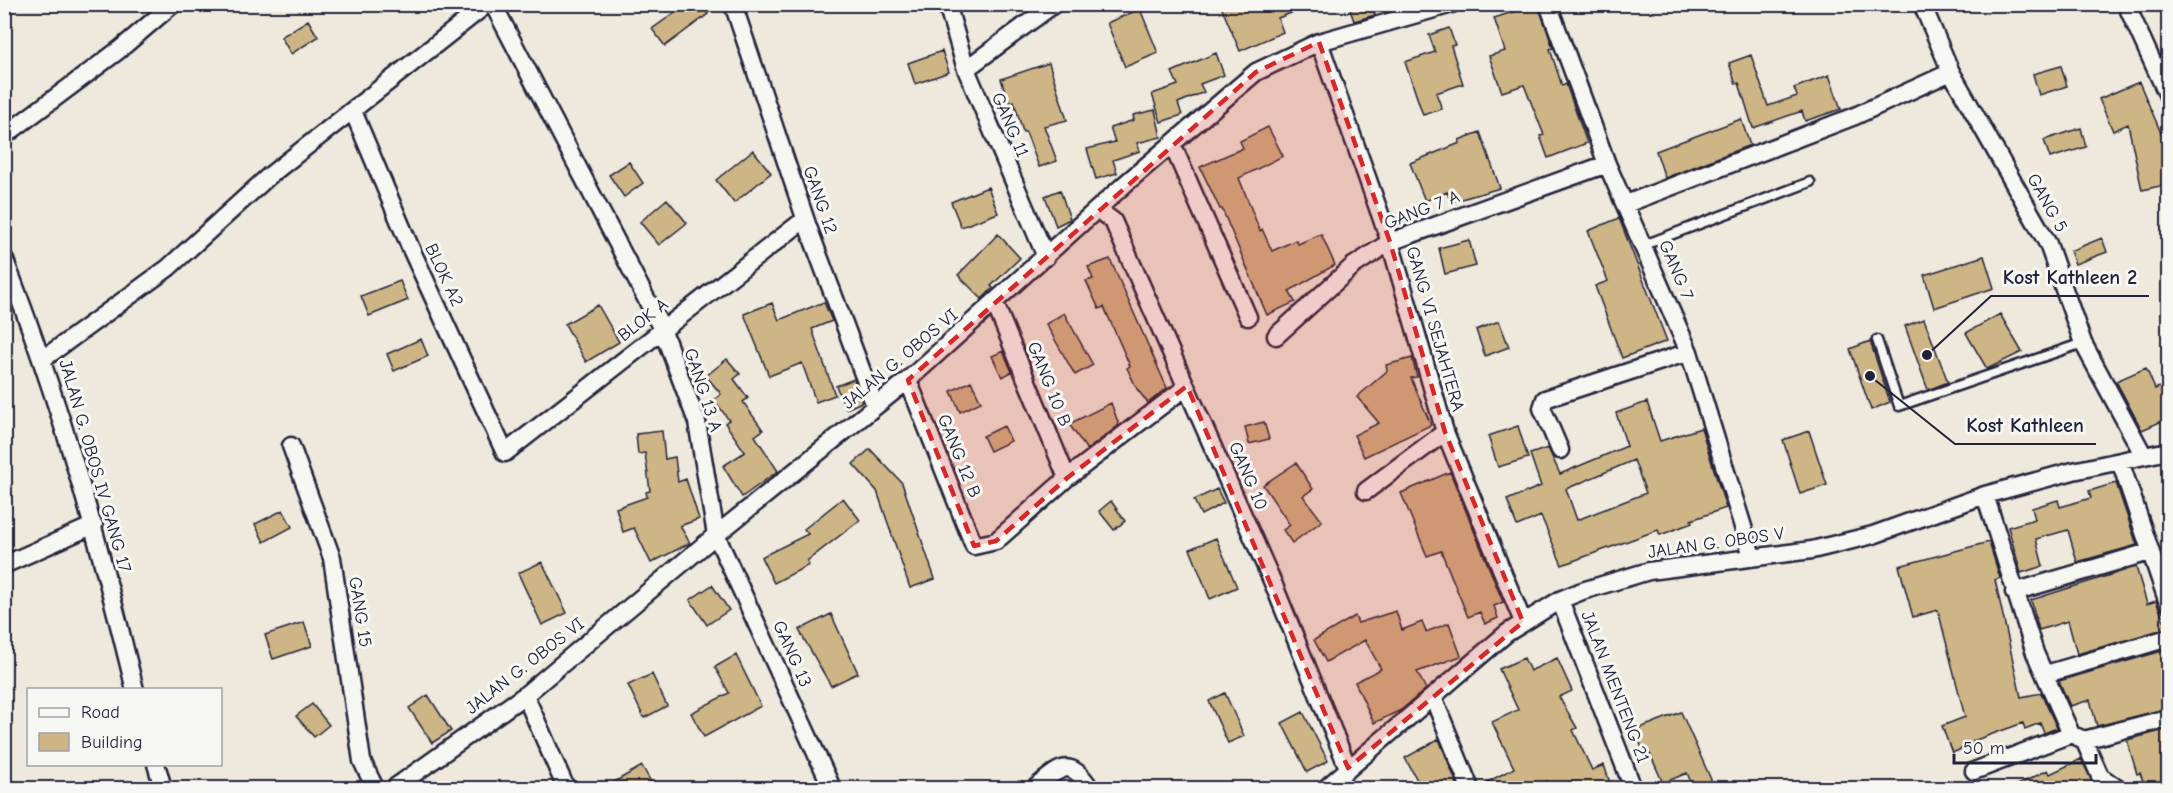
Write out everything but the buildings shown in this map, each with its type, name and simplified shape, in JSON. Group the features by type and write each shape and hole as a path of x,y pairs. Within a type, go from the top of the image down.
{"street":[{"path":"4,136 110,57 173,4"},
{"path":"43,359 168,268 269,176 487,4"},
{"name":"GANG 13 A","path":"492,4 662,329 697,422 716,535"},
{"name":"GANG 12","path":"733,4 805,219 875,406"},
{"name":"GANG 11","path":"947,4 966,69 1046,257"},
{"path":"966,69 1053,4"},
{"name":"JALAN G. OBOS VI","path":"394,789 525,695 716,535 908,380 1256,72 1319,42 1452,4"},
{"name":"GANG 7","path":"1548,4 1607,164 1689,352 1752,556"},
{"name":"GANG 5","path":"1922,4 1951,72 2048,243 2083,343 2144,456"},
{"path":"2126,4 2169,96"},
{"name":"GANG VI SEJAHTERA","path":"1319,42 1390,242 1445,432 1523,622"},
{"path":"1626,204 1855,116 1951,72"},
{"name":"BLOK A2","path":"353,111 411,249 505,453"},
{"path":"1172,144 1248,317"},
{"name":"GANG 7 A","path":"1276,336 1353,266 1390,242 1607,164"},
{"name":"GANG 10","path":"1098,210 1113,221 1273,583 1348,768"},
{"name":"BLOK A","path":"505,453 805,219"},
{"name":"JALAN G. OBOS IV GANG 17","path":"4,258 43,359 94,525 135,688"},
{"name":"GANG 10 B","path":"995,304 1067,478"},
{"path":"1560,450 1542,408 1545,399 1689,352"},
{"name":"GANG 12 B","path":"908,380 974,546 996,542 1067,478"},
{"path":"1067,478 1186,387"},
{"path":"1366,491 1445,432"},
{"name":"GANG 15","path":"291,446 332,558 362,760 375,789"},
{"name":"JALAN G. OBOS V","path":"1326,789 1523,622 1560,600 1599,584 1649,571 1812,550 1873,535 1985,495 2169,451"},
{"path":"2120,461 2149,552 2169,603"},
{"path":"1985,495 2035,653 2100,776 2117,789"},
{"path":"4,564 94,525"},
{"name":"GANG 13","path":"716,535 832,789"},
{"path":"2014,592 2149,552"},
{"name":"JALAN MENTENG 21","path":"1560,600 1633,789"},
{"path":"2046,674 2169,638"},
{"path":"525,695 566,789"},
{"path":"1433,697 1470,789"},
{"path":"1974,771 2078,737 2169,718"},
{"path":"156,766 163,789"},
{"path":"1035,789 1056,771 1066,767 1077,771 1090,789"}],"lane":[{"path":"1644,245 1810,182"},
{"path":"1877,340 1899,406 2083,343"}],"highlighted area":[{"path":"1319,42 1390,242 1445,432 1523,622 1348,768 1187,386 1067,478 996,541 974,546 908,380 1256,72"}],"place":[{"name":"Kost Kathleen 2","path":"1927,355"},
{"name":"Kost Kathleen","path":"1870,376"}]}
